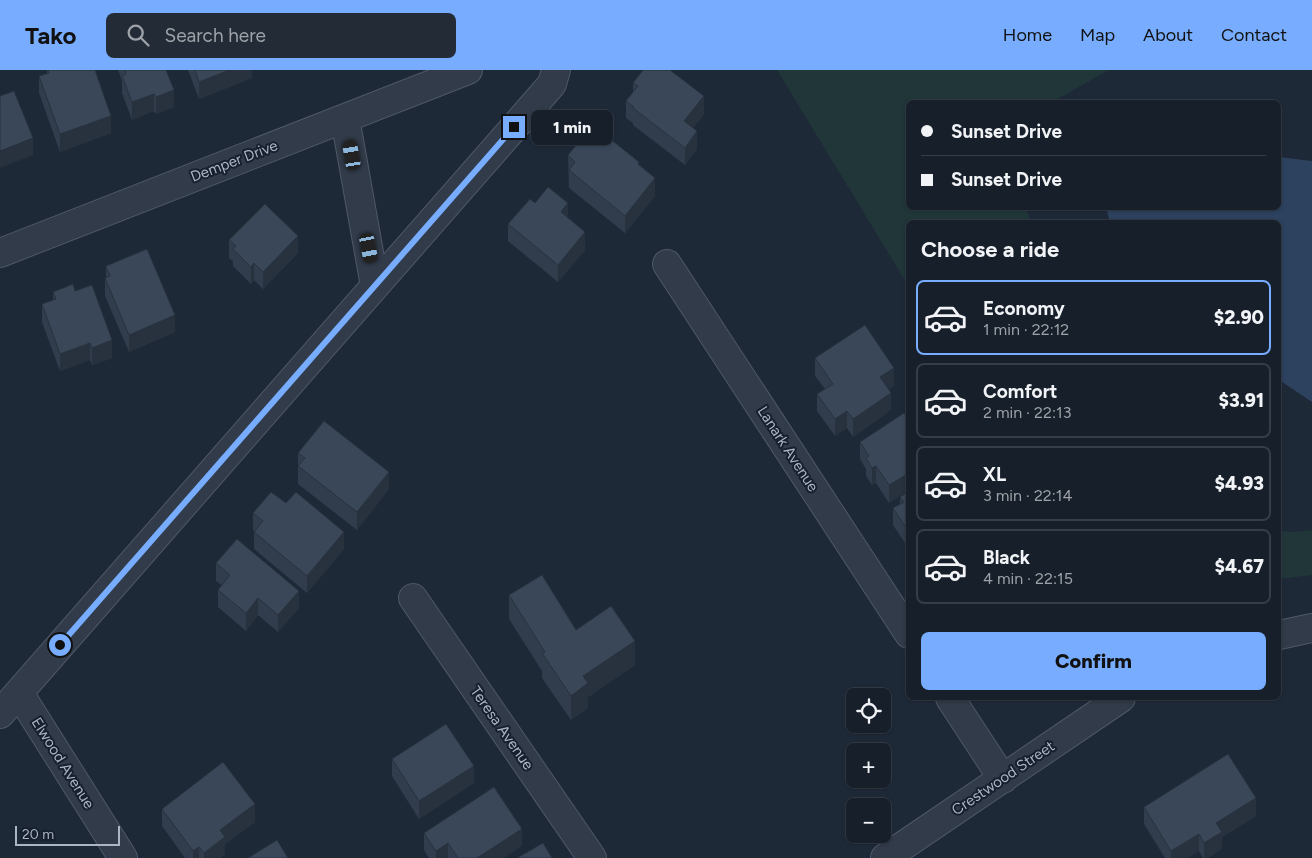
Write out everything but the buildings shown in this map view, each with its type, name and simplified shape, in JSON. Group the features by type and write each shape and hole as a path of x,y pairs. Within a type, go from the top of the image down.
{"street":[{"name":"Demper Drive","path":"0,253 468,70"},
{"path":"0,714 552,84 556,70"},
{"path":"345,118 376,286"},
{"name":"Lanark Avenue","path":"668,264 906,629"},
{"name":"Teresa Avenue","path":"413,598 592,858"},
{"path":"1281,636 1312,628"},
{"name":"Elwood Avenue","path":"19,693 123,858"},
{"path":"951,700 1003,779"},
{"name":"Crestwood Street","path":"885,858 1117,700"}],"green space":[{"path":"777,70 1109,70 1056,100 906,100 906,210 1027,210 1030,220 906,220 906,282"},
{"path":"1281,530 1291,532 1312,530 1312,575 1281,579"}],"water":[{"path":"1281,157 1312,161 1312,402 1281,381 1281,220 1109,220 1107,210 1281,210"}],"route":[{"path":"60,645 514,127"}]}
